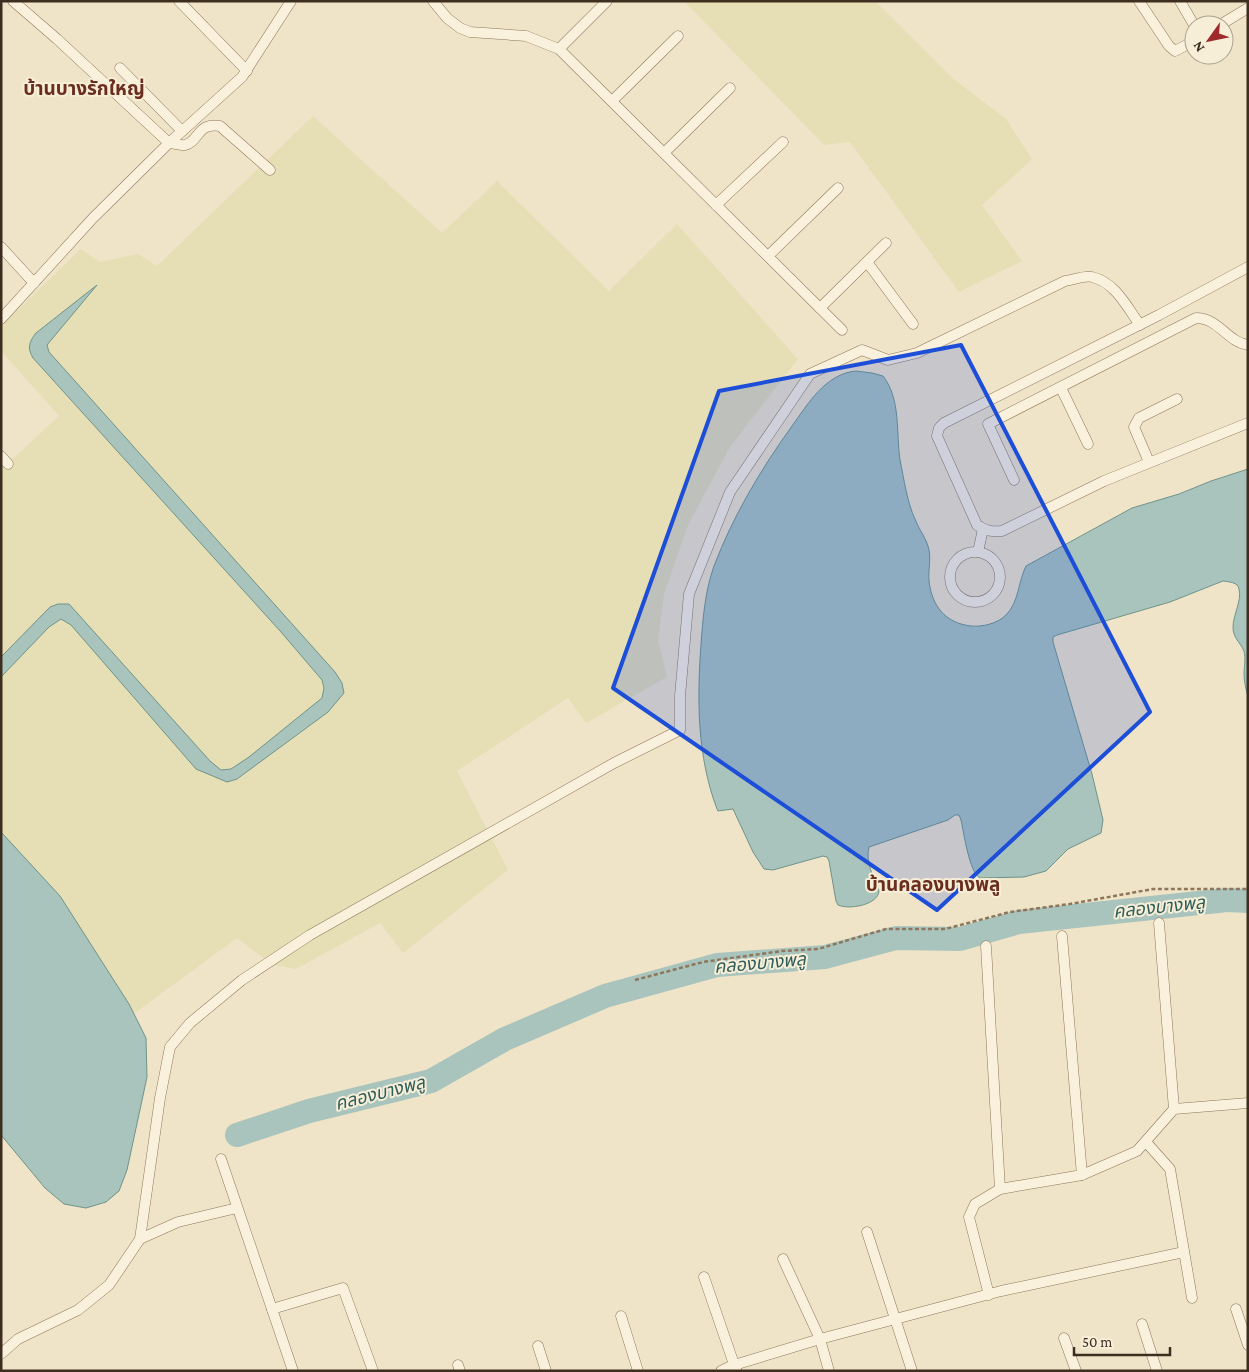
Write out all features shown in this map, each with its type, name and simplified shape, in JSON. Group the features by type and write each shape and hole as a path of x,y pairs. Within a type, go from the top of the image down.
{"street":[{"path":"13,1 58,39 169,143 184,145 190,142 200,131 212,125 220,126 270,170"},
{"path":"178,1 247,71"},
{"path":"1,319 93,218 169,143 247,71 291,1"},
{"path":"434,1 448,18 470,32 526,36 560,49 842,330"},
{"path":"560,49 607,1"},
{"path":"1139,1 1169,46 1175,52 1184,47"},
{"path":"1180,1 1188,15"},
{"path":"1234,16 1248,8"},
{"path":"612,101 678,36"},
{"path":"120,68 182,131"},
{"path":"664,153 730,88"},
{"path":"716,205 783,142"},
{"path":"768,256 838,188"},
{"path":"820,308 886,242"},
{"path":"1,247 34,283"},
{"path":"867,262 913,324"},
{"path":"1248,267 944,423 939,428 937,436 977,525 983,530 993,532 1002,531 1104,481 1248,423"},
{"path":"1,1354 18,1339 78,1310 109,1285 140,1239 160,1098 170,1047 190,1022 242,980 310,936 605,768 680,730 680,696 689,594 730,492 810,374 862,350 888,360 917,353 1065,281 1091,277 1108,284 1140,324"},
{"path":"1014,480 988,424 1196,318 1205,318 1213,322 1238,343 1248,345"},
{"path":"1061,388 1088,444"},
{"path":"1149,462 1134,427 1136,422 1139,418 1177,399"},
{"path":"978,552 983,530"},
{"path":"978,552 992,558 996,564 999,570 999,584 991,596 978,602 971,602 964,600 953,590 950,584 950,570 958,558 964,554 978,552"},
{"path":"989,1295 969,1217 975,1204 1000,1189 1082,1175 1137,1151 1174,1109 1159,923"},
{"path":"1062,936 1082,1175"},
{"path":"986,946 1000,1189"},
{"path":"1174,1109 1248,1103"},
{"path":"1146,1142 1170,1169 1192,1298"},
{"path":"221,1160 293,1371"},
{"path":"140,1239 178,1222 237,1208"},
{"path":"867,1232 912,1371"},
{"path":"722,1371 820,1339 989,1295 1184,1252"},
{"path":"783,1258 820,1339 829,1371"},
{"path":"704,1277 735,1368"},
{"path":"272,1309 343,1288 373,1371"},
{"path":"1236,1308 1248,1345"},
{"path":"621,1316 638,1371"},
{"path":"1142,1324 1157,1371"},
{"path":"1064,1338 1076,1371"},
{"path":"538,1346 546,1371"}],"path":[{"path":"635,980 703,962 782,951 818,949 886,929 945,929 1010,912 1070,904 1153,889 1248,889"}],"highlighted area":[{"path":"961,345 1150,712 937,910 613,688 719,391"}],"shaded area":[{"path":"684,1 875,1 955,80 1006,119 1032,159 982,205 1022,261 959,292 850,142 824,145"},
{"path":"313,116 442,233 497,181 609,291 677,224 798,359 730,447 688,525 664,594 658,640 667,677 586,723 568,698 457,771 508,870 403,953 380,923 296,969 273,965 237,938 83,1051 1,962 1,459 14,458 59,416 1,351 1,326 81,249 100,262 138,254 157,266"}],"water":[{"path":"97,285 47,345 49,352 335,672 342,683 344,693 328,712 237,779 227,782 196,769 71,625 61,619 49,627 1,677 1,657 50,607 58,604 69,604 210,761 221,770 231,769 249,757 322,698 324,688 322,680 281,632 33,358 30,345 36,333"},
{"path":"856,371 883,376 889,385 897,416 900,460 908,498 912,512 929,550 929,577 933,598 941,612 962,624 980,626 994,623 1002,618 1010,610 1016,598 1026,566 1132,508 1179,494 1248,469 1248,697 1244,677 1244,651 1233,631 1233,622 1240,594 1237,585 1233,583 1223,581 1170,602 1053,637 1092,774 1103,820 1101,833 1068,849 1046,871 1024,877 980,878 976,874 970,860 961,820 959,815 955,815 948,820 869,847 869,864 879,891 874,900 862,905 849,907 838,905 836,901 827,857 823,856 773,870 764,869 753,852 733,809 718,811 710,789 702,748 699,686 706,595 714,566 730,529 759,476 818,391 835,378 845,373"},
{"path":"1,832 60,896 129,1004 146,1038 147,1077 127,1170 119,1191 106,1202 86,1208 64,1204 45,1188 1,1135"}],"waterway":[{"name":"คลองบางพลู","path":"237,1135 309,1111 431,1081 505,1039 605,996 717,965 825,957 896,938 960,939 1019,922 1227,900 1248,901"}],"district":[{"name":"บ้านบางรักใหญ่","path":"84,88"},
{"name":"บ้านคลองบางพลู","path":"933,884"}]}
